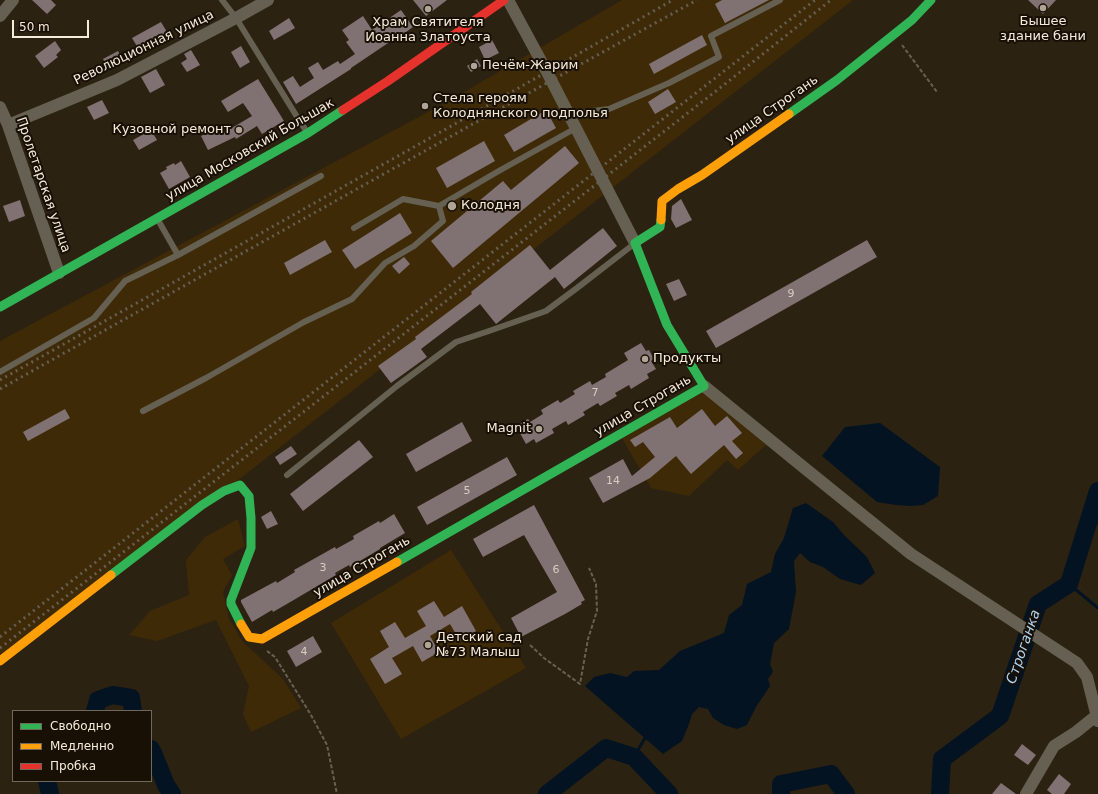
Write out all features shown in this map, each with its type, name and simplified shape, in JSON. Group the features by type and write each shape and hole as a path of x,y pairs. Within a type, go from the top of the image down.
{"street":[{"path":"0,16 13,0"},
{"name":"Революционная улица","path":"8,125 117,80 268,0"},
{"path":"506,0 569,114 635,243"},
{"name":"улица Московский Большак","path":"0,307 308,134 506,0"},
{"name":"улица Строгань","path":"0,661 202,505 224,491 240,485 249,496 251,548 238,580 231,604 249,637 262,639 704,386 668,325 635,243 660,227 662,201 678,189 702,176 830,84 912,20 931,0"},
{"name":"Пролетарская улица","path":"0,107 8,125 59,273"},
{"path":"704,386 912,554 1077,663 1087,677 1097,718 1054,746 1026,794"}],"lane":[{"path":"222,0 236,18 308,134"},
{"path":"569,114 609,109 669,83 719,57 711,36 780,0"},
{"path":"354,228 403,199 439,206 496,172 576,128"},
{"path":"0,372 94,318 125,281 178,255 321,176"},
{"path":"143,411 206,378 304,322 352,299 385,263 414,246 443,221 439,206"},
{"path":"157,219 178,255"},
{"path":"287,476 397,386 456,342 546,310 635,243"}],"path":[{"path":"894,34 937,92"},
{"path":"530,645 544,658 580,684 588,638 597,611 596,584 589,568"},
{"path":"264,649 275,657 311,715 327,745 337,794"}],"shaded area":[{"path":"622,0 853,0 0,666 0,341 452,99"},
{"path":"704,391 766,445 738,470 727,460 689,496 651,488 622,438"},
{"path":"238,519 245,546 223,559 232,575 223,592 229,619 243,642 283,679 301,708 251,732 243,714 249,686 216,620 157,641 129,635 150,611 189,595 186,560 205,537"},
{"name":"Детский сад №73 Малыш","path":"451,550 526,668 401,739 331,623"}],"water":[{"path":"880,423 940,467 938,496 923,505 911,506 877,502 822,456 845,427"},
{"path":"806,503 833,522 867,557 875,573 861,585 840,579 823,567 810,562 800,553 794,561 796,592 789,629 774,643 770,664 773,672 768,679 770,686 756,707 747,725 737,729 724,725 713,718 708,709 699,707 692,714 682,741 663,754 585,686 594,677 610,673 627,677 634,671 659,670 680,651 724,633 729,615 742,605 747,584 771,572 775,554 784,538 793,508"}],"building":[{"path":"32,0 51,0 56,5 47,14"},
{"name":"Храм Святителя Иоанна Златоуста","path":"413,0 447,0 426,16"},
{"path":"722,0 769,0 725,23 715,4"},
{"name":"Бышее здание бани","path":"1028,0 1056,0 1043,14"},
{"path":"401,10 413,27 296,104 283,82 293,76 300,87 314,78 308,68 318,62 323,70 338,61 340,64 355,54 346,42 349,40 342,30 363,16 372,30"},
{"path":"289,18 295,28 274,40 269,31"},
{"path":"161,22 170,37 141,53 132,38"},
{"path":"702,35 707,45 654,74 649,64"},
{"path":"492,40 499,53 485,60 479,47"},
{"path":"55,41 61,50 56,55 58,57 44,68 35,56"},
{"path":"241,46 250,62 240,68 231,52"},
{"path":"191,50 200,65 187,72 181,63 187,59 184,54"},
{"path":"118,51 123,61 109,69 103,59"},
{"name":"Печём-Жарим","path":"477,59 481,66 471,72 467,66"},
{"path":"156,69 165,85 150,93 141,77"},
{"path":"258,79 284,121 262,134 257,126 236,139 235,137 208,150 201,136 217,128 220,135 252,116 243,103 228,112 221,101"},
{"path":"668,89 676,102 655,114 648,102"},
{"path":"102,100 109,113 94,120 87,107"},
{"path":"546,110 556,128 514,152 504,135"},
{"path":"151,130 157,140 139,150 133,140"},
{"path":"484,141 495,161 447,188 436,168"},
{"path":"565,146 579,163 453,268 431,241 503,181 511,190"},
{"path":"181,161 190,177 169,189 160,173 167,169 166,167 174,163 175,165"},
{"path":"681,199 692,220 676,228 671,219 672,206"},
{"path":"20,200 25,216 9,222 3,206"},
{"path":"400,213 412,233 355,269 342,250"},
{"path":"603,228 617,246 564,289 555,277 496,324 480,304 421,349 427,357 391,383 378,366 416,339 415,337 472,294 471,292 530,245 550,270"},
{"path":"325,240 332,252 290,275 284,263"},
{"path":"867,240 877,257 716,348 706,331"},
{"path":"404,257 410,264 399,274 392,266"},
{"path":"679,279 687,295 674,301 666,284"},
{"path":"641,343 646,351 649,350 654,359 651,361 656,369 647,374 649,378 631,389 629,385 615,393 617,396 600,406 598,403 583,412 585,415 568,425 566,421 552,429 554,433 536,443 534,439 526,444 516,426 528,419 530,422 543,414 541,410 558,400 560,403 575,394 573,391 590,381 592,385 606,377 605,374 628,360 624,353"},
{"path":"65,409 70,418 28,441 23,432"},
{"path":"702,409 715,426 727,416 742,433 732,441 743,453 736,459 724,445 691,474 676,456 650,478 603,503 589,478 623,459 632,476 655,457 643,442 635,447 630,440 670,417 677,428"},
{"path":"462,422 472,441 416,472 406,454"},
{"path":"359,440 373,457 303,511 290,494"},
{"path":"291,446 297,454 280,465 275,457"},
{"path":"507,457 517,475 427,525 417,507"},
{"path":"534,505 585,600 581,602 582,604 565,614 521,637 511,618 557,592 524,535 483,557 473,539"},
{"path":"271,511 278,524 267,529 261,517"},
{"path":"394,514 405,533 350,567 349,565 335,573 336,575 292,601 273,612 272,610 252,622 241,600 276,581 277,583 295,572 294,570 335,547 336,549 354,539 353,536 379,521 380,523"},
{"path":"434,601 444,617 462,606 476,631 460,641 450,624 430,636 439,652 422,662 413,646 392,658 402,674 385,684 370,659 389,647 380,631 395,622 405,638 426,626 417,611"},
{"path":"313,636 322,652 296,667 287,651"},
{"path":"1022,744 1036,755 1028,765 1014,755"},
{"path":"1059,774 1071,784 1064,794 1052,794 1047,790"},
{"path":"1001,783 1016,794 992,794"}],"waterway":[{"name":"Строганка","path":"940,794 942,759 1000,716 1038,604 1069,584 1098,491"},
{"path":"1069,584 1098,608"},
{"name":"Строганка","path":"95,710 98,700 113,695 131,698 133,710"},
{"path":"634,757 645,738"},
{"name":"Строганка","path":"547,794 606,748 634,757 669,794"},
{"name":"Строганка","path":"152,751 166,785 172,794"},
{"name":"Строганка","path":"781,794 781,784 831,774 846,794"},
{"name":"Строганка","path":"47,782 50,794"}],"railway":[{"path":"0,380 673,0"},
{"path":"0,389 697,0"},
{"path":"0,637 815,0"},
{"path":"0,648 831,0"}],"traffic: fast":[{"path":"789,114 837,80 912,20 931,0"},
{"path":"0,307 308,133 343,110"},
{"path":"397,562 704,386 667,325 635,243 660,227 661,220"},
{"path":"111,575 202,505 224,491 240,485 249,496 251,518 251,548 231,600 231,604 241,624"}],"traffic: slow":[{"path":"661,220 662,201 789,114"},
{"path":"241,624 249,637 262,639 397,562"},
{"path":"0,661 111,575"}],"traffic: jam":[{"path":"343,110 388,81 504,0"}],"place":[{"name":"Бышее здание бани","path":"1043,8"},
{"name":"Храм Святителя Иоанна Златоуста","path":"428,9"},
{"name":"Печём-Жарим","path":"474,66"},
{"name":"Стела героям Колоднянского подполья","path":"425,106"},
{"name":"Кузовной ремонт","path":"239,130"},
{"name":"Колодня","path":"452,206"},
{"name":"Продукты","path":"645,359"},
{"name":"Magnit","path":"539,429"},
{"name":"Детский сад №73 Малыш","path":"428,645"}]}
